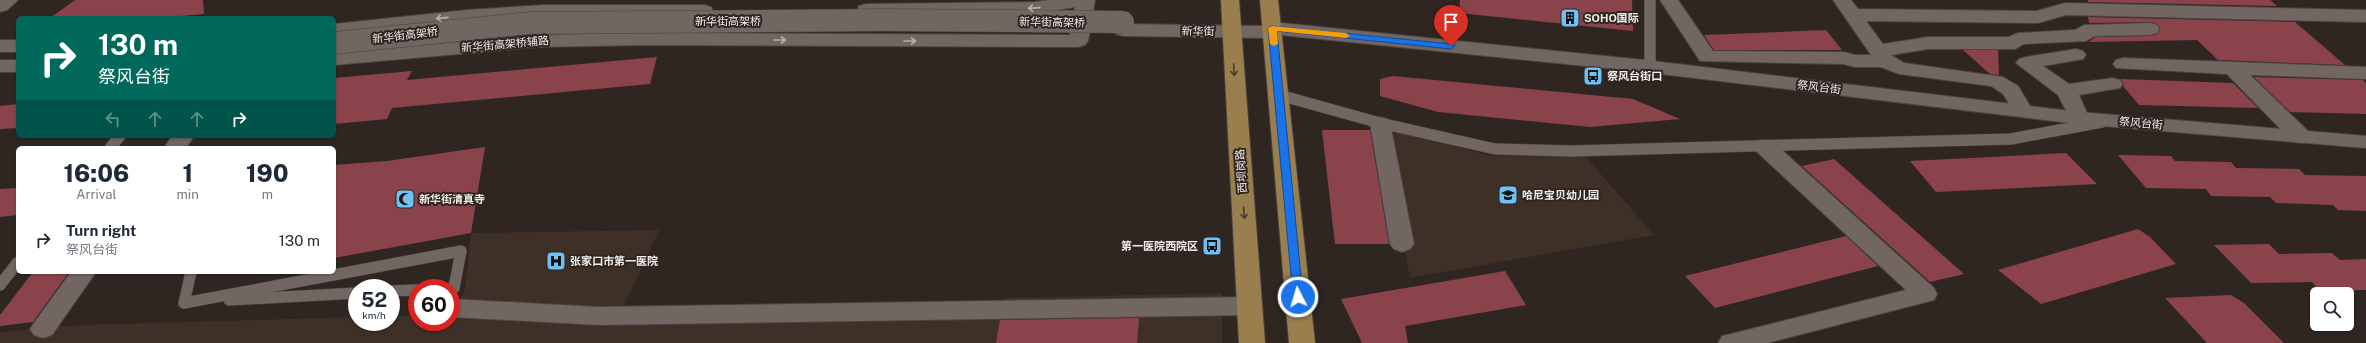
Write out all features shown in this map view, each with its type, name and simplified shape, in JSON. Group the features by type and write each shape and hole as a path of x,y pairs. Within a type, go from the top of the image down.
{"main road":[{"name":"西坝岗路","path":"1230,0 1252,343"},
{"path":"1269,0 1302,343"}],"street":[{"path":"0,6 9,0"},
{"path":"1669,0 1707,57 1843,58 1855,61 1881,56 1928,43 2015,43 2018,40 2086,35 2084,32 2150,29"},
{"path":"2027,0 2042,16"},
{"path":"336,30 467,16 543,11 1034,8 1086,1"},
{"name":"新华街高架桥辅路","path":"336,60 538,41 643,39 1078,41 1086,1"},
{"path":"1848,8 2042,16 2065,9 2223,6 2366,16"},
{"path":"1848,8 1881,56 1898,68 1996,81 2012,90 2023,111"},
{"path":"643,39 660,11"},
{"name":"新华街高架桥","path":"336,44 485,26 530,23 876,20 1123,26"},
{"name":"新华街","path":"1123,26 1272,28"},
{"name":"新华街高架桥","path":"336,50 475,33 567,28 1123,26"},
{"name":"祭风台街","path":"1272,28 1650,66 2079,118 2366,142"},
{"path":"0,46 16,46"},
{"path":"2076,55 2026,63 2065,91 2079,118"},
{"path":"0,57 16,58"},
{"path":"2123,64 2366,73"},
{"path":"0,66 16,66"},
{"path":"2232,68 2301,137"},
{"path":"0,76 16,76"},
{"path":"2065,91 2113,84"},
{"path":"1380,123 1402,244"},
{"path":"1731,343 1924,294 1764,146"},
{"path":"43,329 83,274"},
{"path":"460,308 599,316 1250,306"}],"lane":[{"path":"1650,0 1650,66"},
{"path":"1279,95 1380,123 1495,149 1571,151 2011,139 2110,120"},
{"path":"112,146 118,138"},
{"path":"184,303 461,251 456,279"},
{"path":"0,285 16,265"},
{"path":"184,303 191,274"},
{"path":"184,303 348,294"}],"shaded area":[{"name":"哈尼宝贝幼儿园","path":"1384,132 1412,134 1491,156 1585,156 1654,235 1410,278"},
{"name":"张家口市第一医院","path":"659,230 620,315 999,309 1005,298 1222,293 1222,343 0,343 0,332 80,325 348,317 348,331 400,331 400,316 408,315 408,331 460,331 460,300 465,289 471,233"}],"building":[{"path":"75,0 203,0 204,14 180,16 53,16"},
{"name":"SOHO国际","path":"1460,0 1632,0 1633,31 1459,13"},
{"path":"2088,0 2270,0 2277,6 2088,2"},
{"path":"2088,17 2295,22 2345,65 2218,60 2197,40 2089,42 2095,37 2150,36 2157,34 2160,28 2157,24 2150,22 2089,23"},
{"path":"1826,30 1842,50 1714,50 1704,35"},
{"path":"1963,50 1998,50 1999,75 1990,74"},
{"path":"657,57 650,84 392,108 387,119 336,124 336,78 412,71 407,80"},
{"path":"1393,76 1633,99 1680,119 1590,127 1438,112 1380,96 1380,79"},
{"path":"2254,77 2363,80 2366,83 2366,114 2290,112"},
{"path":"2121,79 2233,83 2258,108 2139,105 2123,86 2124,84"},
{"path":"16,104 16,128 0,129 0,106"},
{"path":"1322,130 1370,130 1389,244 1335,244"},
{"name":"新华街清真寺","path":"485,147 471,233 336,258 336,165 387,161"},
{"path":"2066,153 2097,184 1936,192 1910,161"},
{"path":"2118,155 2171,156 2175,161 2231,162 2236,168 2299,169 2305,175 2366,176 2366,211 2338,210 2333,205 2276,203 2270,197 2211,196 2206,189 2146,188"},
{"path":"1834,159 1964,274 1930,282 1802,166"},
{"path":"16,188 16,215 0,217 0,189"},
{"path":"2138,229 2150,237 2176,264 2041,304 1998,270"},
{"path":"1846,236 1878,266 1715,308 1685,276"},
{"path":"2269,244 2279,254 2332,253 2340,260 2366,259 2366,290 2354,290 2354,287 2316,287 2312,282 2251,283 2214,245"},
{"path":"1505,271 1526,305 1405,326 1408,343 1362,343 1341,299"},
{"path":"31,274 68,274 33,322 0,326 0,315"},
{"path":"2231,295 2244,303 2284,343 2207,343 2165,298"},
{"path":"1139,318 1137,343 996,343 1000,320"}],"slow traffic":[{"path":"1274,44 1272,28 1346,36"}],"place":[{"name":"SOHO国际","path":"1570,18"},
{"name":"祭风台街口","path":"1593,76"},
{"name":"哈尼宝贝幼儿园","path":"1508,195"},
{"name":"新华街清真寺","path":"405,199"},
{"name":"第一医院西院区","path":"1212,246"},
{"name":"张家口市第一医院","path":"556,261"}],"route":[{"path":"1298,297 1272,28 1451,46"}]}
